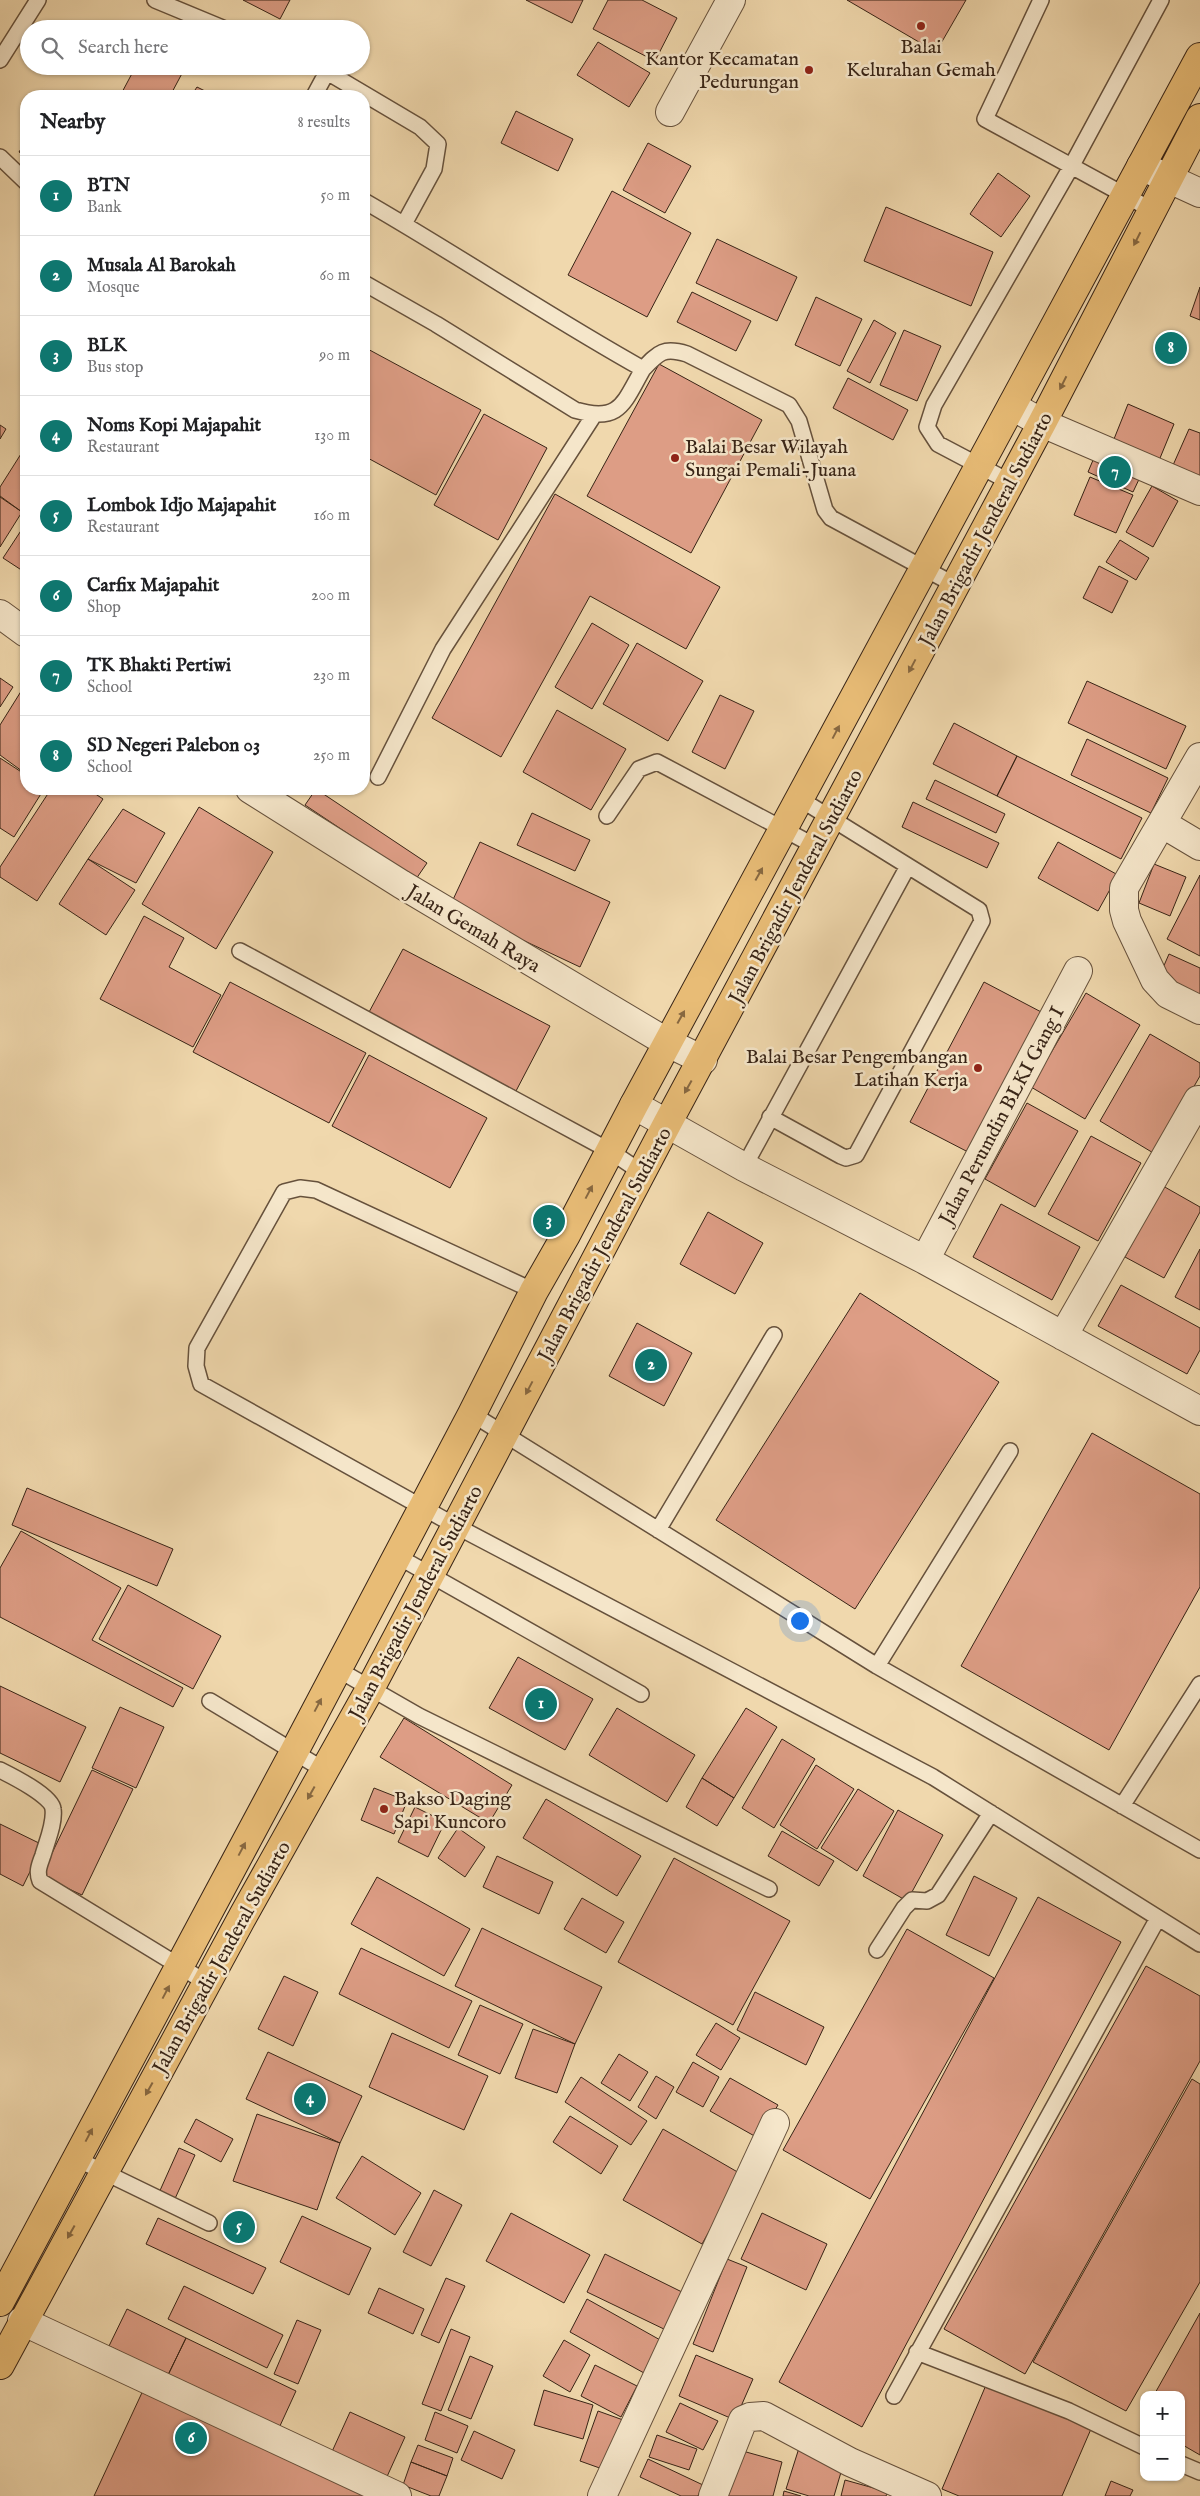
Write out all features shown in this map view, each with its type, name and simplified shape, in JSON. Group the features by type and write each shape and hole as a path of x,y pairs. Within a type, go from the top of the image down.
{"main road":[{"name":"Jalan Brigadir Jenderal Sudiarto","path":"0,2302 294,1752 472,1414 534,1291 1200,57"},
{"name":"Jalan Brigadir Jenderal Sudiarto","path":"0,2365 11,2317 104,2172 244,1914 370,1689 641,1172 703,1060 815,846 832,818 1042,423 1200,118"},
{"path":"216,1898 244,1914"}],"street":[{"path":"670,112 731,0"},
{"path":"1141,166 1200,192"},
{"path":"1012,406 1042,423 1200,491"},
{"path":"0,614 20,629"},
{"path":"1200,758 1124,888 1124,910 1155,980 1168,994 1200,1010"},
{"name":"Jalan Gemah Raya","path":"260,795 401,884 668,1043 703,1060"},
{"path":"1163,824 1200,846"},
{"name":"Jalan Perumdin BLKI Gang I","path":"925,1260 1078,971"},
{"path":"1063,1336 1198,1100"},
{"path":"634,1105 744,1167 925,1260 1063,1336 1198,1404"},
{"path":"602,2496 775,2123"},
{"path":"11,2317 397,2496"},
{"path":"714,2496 738,2428 743,2420 750,2417 764,2416 850,2462 928,2496"}],"lane":[{"path":"25,20 38,0"},
{"path":"155,0 203,20"},
{"path":"1041,0 984,119 1071,167 1126,194 1152,210"},
{"path":"1010,482 938,444 927,427 934,405 1071,167 1161,0"},
{"path":"0,60 20,28"},
{"path":"316,90 320,75"},
{"path":"334,75 359,90"},
{"path":"370,97 420,127 438,144 434,170 404,224"},
{"path":"0,157 20,176"},
{"path":"370,204 500,282 582,336 643,369"},
{"path":"370,287 444,328 575,410 594,415 610,414 624,402 643,369 658,354 672,349 687,354 789,405 799,421 828,514 832,518 955,585"},
{"path":"378,777 443,650 594,415"},
{"path":"607,816 639,769 657,762 815,846"},
{"path":"770,1117 841,1156 851,1157 860,1149 982,921 979,910 800,799"},
{"path":"744,1167 908,866"},
{"path":"240,951 610,1151 641,1172"},
{"path":"534,1291 316,1190 300,1188 284,1192 197,1348 196,1366 201,1384 456,1526 933,1777 1200,1944"},
{"path":"658,1530 774,1335"},
{"path":"472,1414 877,1666 1200,1850"},
{"path":"877,1666 1010,1451"},
{"path":"397,1556 642,1694"},
{"path":"337,1670 419,1716 769,1889"},
{"path":"1122,1806 1200,1684"},
{"path":"210,1701 324,1770"},
{"path":"0,1770 51,1802 53,1808 50,1830 37,1874 40,1881 207,1983"},
{"path":"877,1950 904,1908 912,1900 927,1901 938,1895 991,1813"},
{"path":"894,2396 1158,1918"},
{"path":"77,2159 209,2223"},
{"path":"917,2352 1069,2411 1140,2445"},
{"path":"1185,2466 1200,2472"}],"building":[{"path":"243,0 290,0 280,19"},
{"path":"526,0 583,0 572,23"},
{"path":"608,0 642,0 677,18 655,61 593,29"},
{"name":"Balai Kelurahan Gemah","path":"847,0 966,0 936,52"},
{"path":"598,42 650,73 629,107 577,75"},
{"path":"131,75 181,75 173,90 123,90"},
{"path":"516,111 573,139 558,171 501,143"},
{"path":"648,143 691,166 665,213 623,190"},
{"path":"998,173 1030,196 1001,237 970,214"},
{"path":"612,191 691,233 647,317 568,275"},
{"path":"886,207 993,252 971,306 864,261"},
{"path":"717,239 797,277 777,321 696,283"},
{"path":"1200,287 1200,320 1190,316"},
{"path":"692,292 751,321 736,351 677,322"},
{"path":"816,297 862,319 840,366 795,345"},
{"path":"874,320 896,333 870,383 847,371"},
{"path":"904,330 941,346 917,401 880,385"},
{"path":"370,350 481,410 436,495 370,459"},
{"name":"Balai Besar Wilayah Sungai Pemali-Juana","path":"659,364 762,420 691,553 587,496"},
{"path":"848,378 908,410 893,440 833,408"},
{"path":"1128,404 1174,424 1158,463 1112,444"},
{"path":"484,414 547,448 498,540 434,505"},
{"path":"0,425 6,429 0,439"},
{"path":"1189,429 1200,433 1200,485 1170,472"},
{"path":"1096,453 1142,473 1133,492 1088,472"},
{"path":"20,455 20,511 0,496 0,487"},
{"path":"1090,477 1133,495 1116,533 1074,515"},
{"path":"1152,486 1178,501 1153,547 1126,532"},
{"path":"555,494 720,587 686,649 590,596 501,757 432,718"},
{"path":"0,497 20,511 20,515 0,547"},
{"path":"20,532 20,569 3,558"},
{"path":"1120,540 1149,558 1136,580 1106,562"},
{"path":"1099,566 1128,581 1112,613 1083,598"},
{"path":"592,623 629,645 592,709 555,687"},
{"path":"637,643 703,681 668,741 603,704"},
{"path":"0,678 13,687 0,707"},
{"path":"1087,681 1186,726 1166,769 1068,723"},
{"path":"20,693 20,770 0,755 0,725"},
{"path":"720,695 754,711 725,769 692,752"},
{"path":"557,710 626,749 591,810 523,772"},
{"path":"954,723 1017,756 997,796 933,764"},
{"path":"1087,739 1168,778 1151,813 1071,775"},
{"path":"1017,756 1142,818 1121,859 997,796"},
{"path":"0,758 20,771 20,795 40,795 14,837 0,828"},
{"path":"935,780 1005,814 996,833 926,799"},
{"path":"47,795 97,795 103,799 37,901 0,877 0,867"},
{"path":"312,795 325,795 427,863 416,879 305,805"},
{"path":"913,802 999,843 987,868 902,827"},
{"path":"199,807 273,852 216,949 142,904"},
{"path":"123,809 165,833 136,883 88,859"},
{"path":"532,813 590,840 575,871 517,845"},
{"path":"480,842 610,902 580,967 450,906"},
{"path":"1058,842 1118,875 1098,911 1038,878"},
{"path":"88,859 135,890 106,935 59,904"},
{"path":"1154,864 1186,877 1170,916 1139,903"},
{"path":"1200,875 1200,956 1167,939"},
{"path":"144,916 184,938 169,967 221,995 193,1047 100,999"},
{"path":"403,949 550,1026 516,1091 368,1014"},
{"path":"1169,954 1200,968 1200,995 1159,977"},
{"path":"230,982 366,1053 329,1123 193,1052"},
{"name":"Balai Besar Pengembangan Latihan Kerja","path":"984,982 1045,1014 970,1153 910,1122"},
{"path":"1086,993 1140,1025 1085,1119 1031,1087"},
{"path":"1150,1034 1200,1063 1200,1076 1155,1154 1100,1121"},
{"path":"369,1055 487,1118 450,1188 332,1126"},
{"path":"1027,1103 1078,1131 1035,1207 985,1179"},
{"path":"1091,1136 1141,1163 1098,1241 1048,1214"},
{"path":"1163,1186 1200,1207 1200,1212 1164,1278 1125,1257"},
{"path":"1001,1204 1080,1247 1052,1300 973,1257"},
{"path":"708,1212 763,1243 735,1294 680,1264"},
{"path":"1200,1249 1200,1310 1175,1297"},
{"path":"1121,1285 1200,1328 1200,1350 1187,1374 1098,1326"},
{"path":"860,1293 999,1382 855,1609 716,1520"},
{"path":"637,1323 692,1353 664,1406 609,1376"},
{"path":"1092,1433 1200,1494 1200,1587 1109,1750 961,1666"},
{"path":"27,1488 173,1549 157,1586 12,1525"},
{"path":"21,1531 121,1588 92,1640 183,1688 173,1707 0,1617 0,1568"},
{"path":"128,1585 221,1636 193,1689 99,1639"},
{"path":"518,1657 593,1699 565,1750 489,1708"},
{"path":"0,1686 86,1727 60,1782 0,1753"},
{"path":"120,1707 164,1727 136,1788 92,1768"},
{"path":"617,1708 695,1755 667,1802 589,1755"},
{"path":"746,1708 777,1727 734,1798 702,1778"},
{"path":"404,1718 512,1785 489,1823 380,1757"},
{"path":"782,1739 815,1759 774,1828 742,1808"},
{"path":"816,1765 854,1789 817,1849 780,1825"},
{"path":"92,1770 133,1789 82,1895 41,1876"},
{"path":"702,1778 734,1798 717,1826 686,1807"},
{"path":"374,1788 407,1801 394,1834 361,1820"},
{"path":"858,1789 894,1811 857,1871 821,1848"},
{"path":"546,1799 641,1856 617,1896 523,1838"},
{"path":"415,1807 445,1822 428,1857 398,1842"},
{"path":"898,1810 943,1835 907,1901 863,1876"},
{"path":"0,1824 43,1845 23,1886 0,1874"},
{"path":"458,1828 485,1847 465,1877 438,1858"},
{"path":"782,1831 834,1861 819,1886 768,1856"},
{"path":"497,1856 553,1882 539,1914 483,1887"},
{"path":"674,1858 790,1921 733,2025 618,1962"},
{"path":"974,1876 1017,1898 989,1956 946,1935"},
{"path":"377,1877 470,1929 444,1976 351,1924"},
{"path":"1038,1897 1121,1942 862,2427 779,2382"},
{"path":"582,1898 624,1922 606,1953 564,1929"},
{"path":"482,1928 602,1987 575,2044 455,1986"},
{"path":"907,1929 994,1978 870,2199 783,2150"},
{"path":"361,1948 472,2001 449,2048 339,1994"},
{"path":"1146,1966 1200,1996 1200,2061 1025,2374 944,2329"},
{"path":"284,1976 318,1992 293,2046 258,2029"},
{"path":"755,1992 824,2027 806,2065 737,2030"},
{"path":"480,2005 523,2024 500,2074 458,2055"},
{"path":"716,2023 740,2038 721,2070 696,2055"},
{"path":"533,2029 575,2044 557,2093 515,2078"},
{"path":"392,2033 488,2076 464,2130 369,2087"},
{"path":"268,2052 362,2096 340,2143 246,2099"},
{"path":"619,2054 648,2072 630,2101 601,2083"},
{"path":"693,2062 719,2077 703,2107 676,2092"},
{"path":"656,2076 674,2087 656,2119 638,2107"},
{"path":"581,2077 647,2121 631,2145 565,2102"},
{"path":"730,2078 778,2105 758,2138 710,2111"},
{"path":"1192,2079 1200,2084 1200,2282 1126,2411 1033,2362"},
{"path":"257,2114 340,2143 317,2210 233,2181"},
{"path":"570,2116 618,2146 601,2174 553,2142"},
{"path":"196,2119 233,2139 221,2162 184,2142"},
{"path":"663,2129 741,2174 702,2244 623,2200"},
{"path":"179,2148 195,2155 173,2203 158,2195"},
{"path":"362,2156 421,2193 395,2235 336,2198"},
{"path":"434,2190 462,2205 431,2266 403,2252"},
{"path":"511,2213 590,2255 564,2303 486,2261"},
{"path":"762,2213 827,2244 806,2290 741,2259"},
{"path":"302,2216 371,2248 349,2295 280,2262"},
{"path":"158,2218 266,2268 253,2294 146,2244"},
{"path":"605,2254 686,2294 668,2331 587,2292"},
{"path":"727,2259 747,2267 713,2352 693,2344"},
{"path":"446,2278 465,2286 439,2343 421,2335"},
{"path":"184,2286 283,2335 267,2368 168,2319"},
{"path":"379,2288 424,2309 413,2334 368,2313"},
{"path":"587,2299 662,2341 644,2373 570,2332"},
{"path":"127,2309 186,2338 168,2375 109,2346"},
{"path":"1200,2313 1200,2455 1185,2446 1185,2391 1156,2391"},
{"path":"297,2320 321,2330 298,2384 274,2374"},
{"path":"451,2329 470,2337 441,2411 422,2404"},
{"path":"186,2338 296,2391 279,2428 168,2375"},
{"path":"564,2340 590,2355 570,2392 543,2376"},
{"path":"696,2355 753,2379 735,2420 679,2396"},
{"path":"470,2356 493,2366 471,2419 448,2410"},
{"path":"595,2365 637,2386 621,2417 581,2396"},
{"path":"146,2384 376,2496 94,2496"},
{"path":"986,2385 1091,2429 1062,2496 959,2496 942,2489"},
{"path":"544,2390 593,2405 583,2439 534,2425"},
{"path":"680,2403 718,2421 703,2450 666,2432"},
{"path":"598,2411 626,2421 608,2471 580,2461"},
{"path":"350,2412 405,2437 385,2481 330,2456"},
{"path":"435,2412 468,2426 457,2453 425,2440"},
{"path":"474,2431 515,2450 502,2479 461,2460"},
{"path":"657,2435 697,2449 689,2470 649,2457"},
{"path":"418,2445 453,2458 447,2476 411,2462"},
{"path":"799,2448 844,2462 834,2496 809,2496 786,2489"},
{"path":"739,2450 782,2462 773,2496 727,2496"},
{"path":"648,2459 703,2485 698,2496 681,2496 640,2477"},
{"path":"411,2462 447,2476 439,2496 431,2496 403,2485"},
{"path":"845,2480 888,2492 886,2496 841,2496"},
{"path":"1111,2481 1133,2490 1130,2496 1105,2496"},
{"path":"784,2491 801,2496 783,2496"}],"place":[{"name":"Balai Kelurahan Gemah","path":"921,26"},
{"name":"Kantor Kecamatan Pedurungan","path":"809,70"},
{"name":"SD Negeri Palebon 03","path":"1171,348"},
{"name":"Balai Besar Wilayah Sungai Pemali-Juana","path":"675,458"},
{"name":"TK Bhakti Pertiwi","path":"1115,472"},
{"name":"Balai Besar Pengembangan Latihan Kerja","path":"978,1068"},
{"name":"BLK","path":"549,1221"},
{"name":"Musala Al Barokah","path":"651,1365"},
{"name":"BTN","path":"541,1704"},
{"name":"Bakso Daging Sapi Kuncoro","path":"384,1809"},
{"name":"Noms Kopi Majapahit","path":"310,2099"},
{"name":"Lombok Idjo Majapahit","path":"239,2227"},
{"name":"Carfix Majapahit","path":"191,2438"}]}
